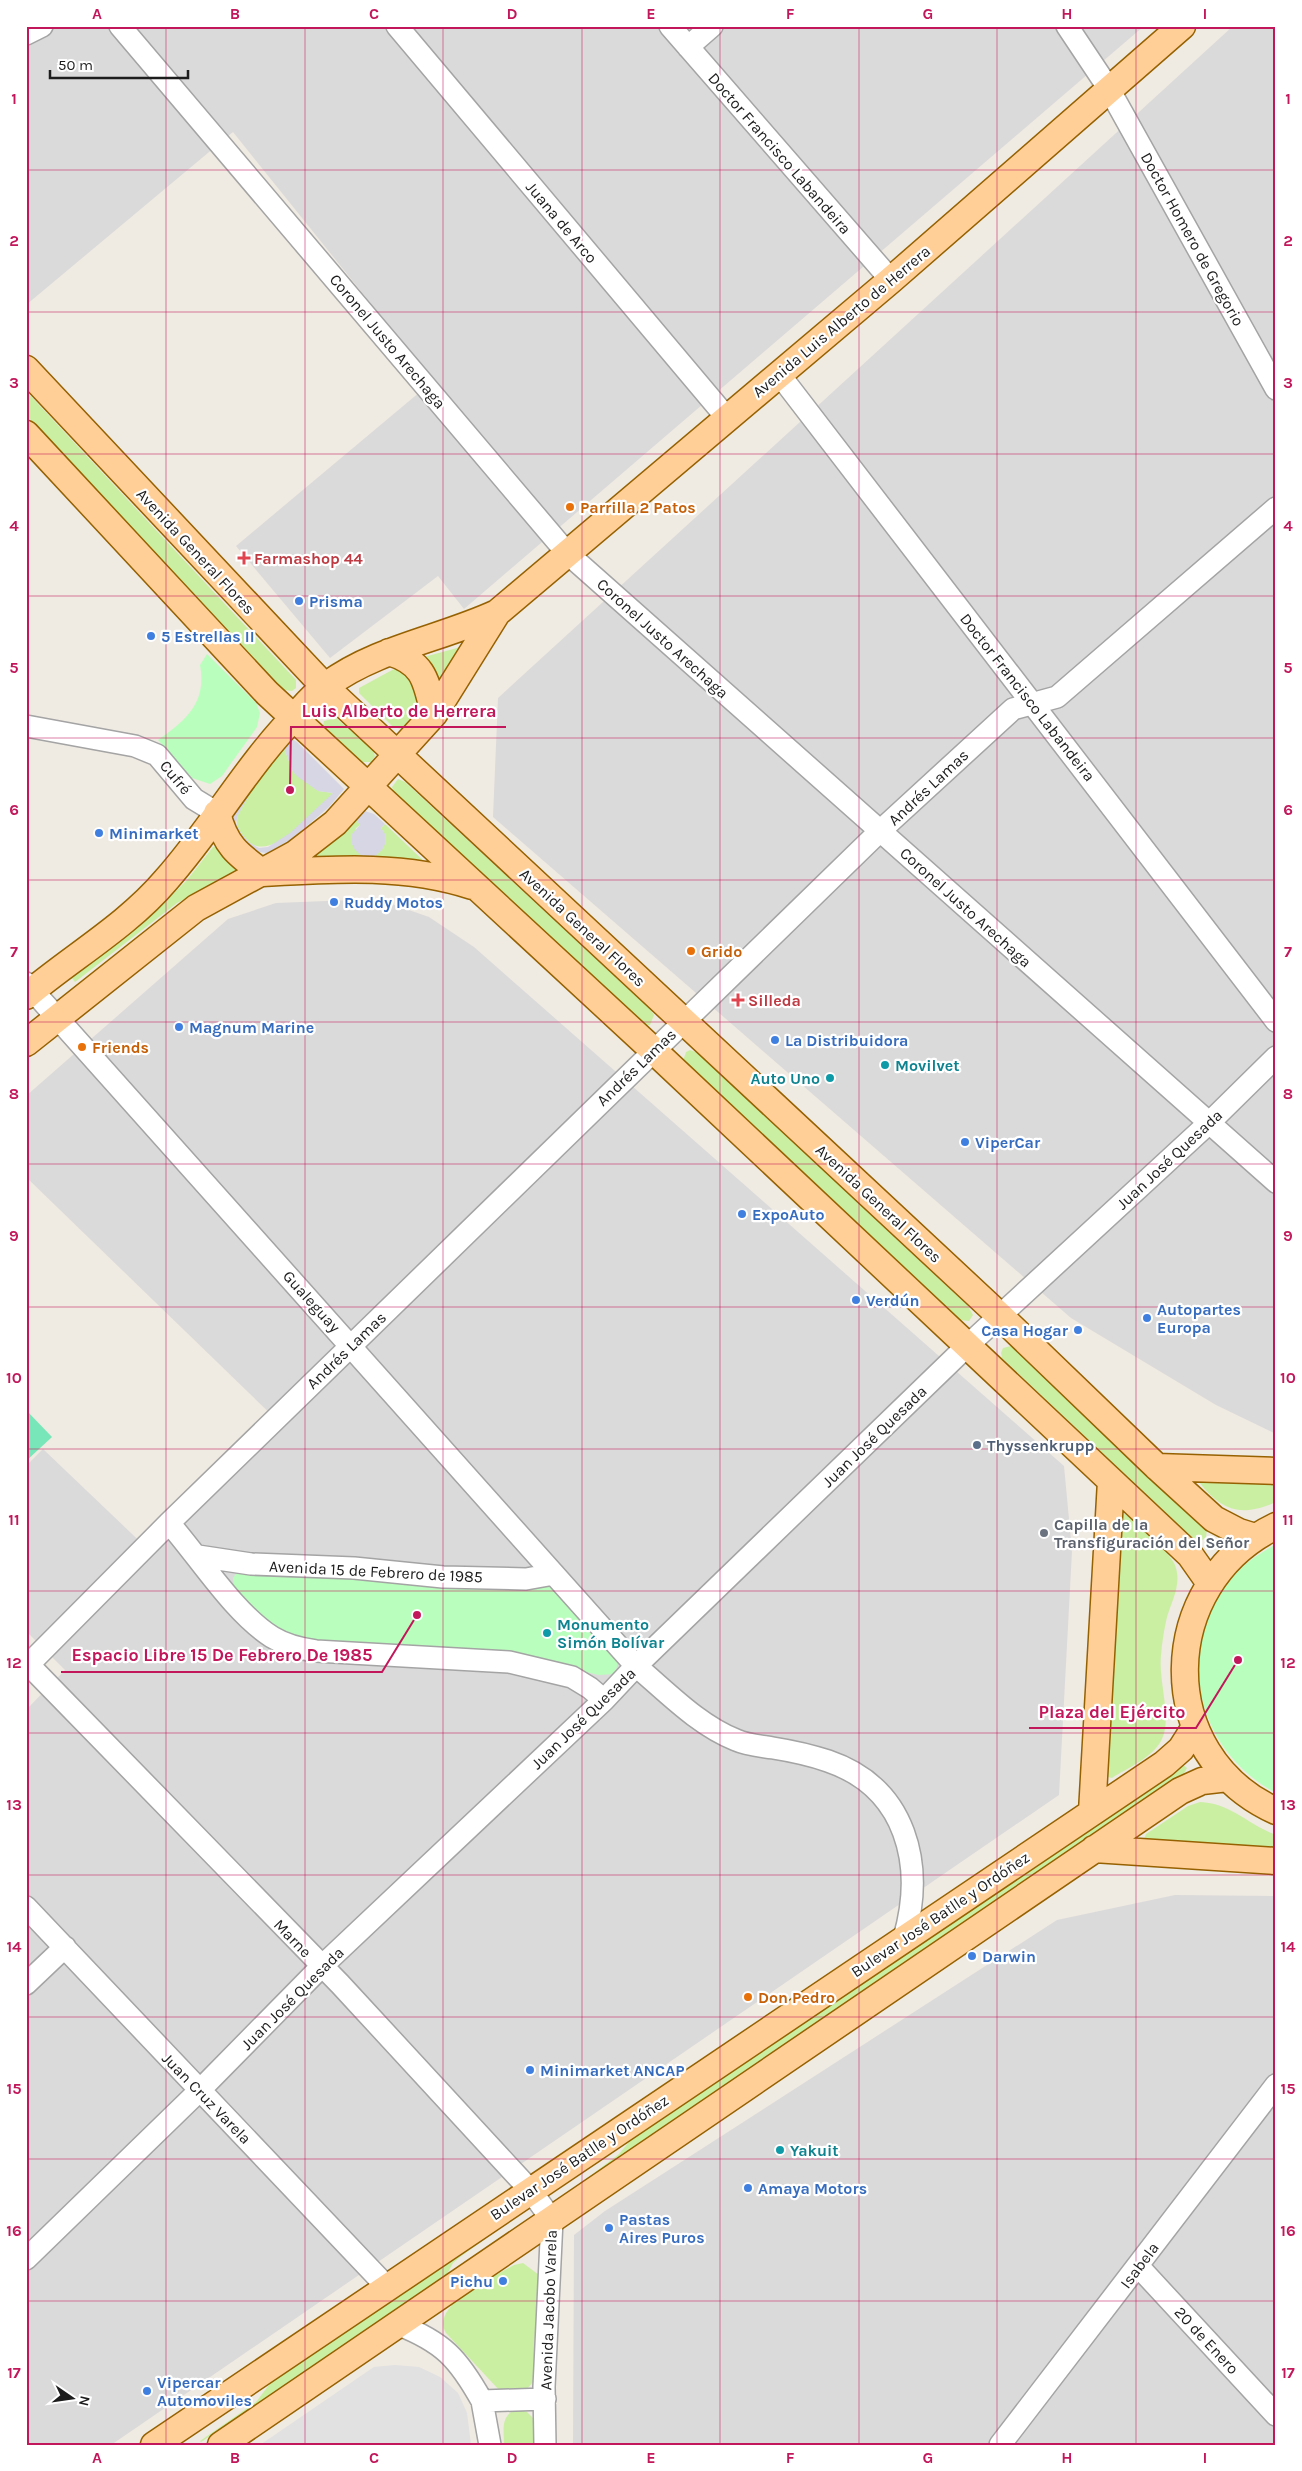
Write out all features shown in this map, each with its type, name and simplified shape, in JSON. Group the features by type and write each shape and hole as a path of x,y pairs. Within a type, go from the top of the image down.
{"main road":[{"name":"Avenida Luis Alberto de Herrera","path":"28,990 137,909 166,882 262,752 324,686 348,670 388,652 467,627 497,613 891,280 1182,26"},
{"name":"Avenida General Flores","path":"26,369 324,686 1000,1316 1156,1467 1214,1518 1239,1532 1265,1531"},
{"path":"26,434 248,674 293,718 653,1050 1190,1555 1209,1582"},
{"name":"Avenida Luis Alberto de Herrera","path":"26,1043 196,908 295,854 335,823 434,714 497,613"},
{"path":"388,652 413,664 424,676 434,714"},
{"path":"217,813 223,835 247,862 263,873"},
{"name":"Avenida Luis Alberto de Herrera","path":"263,873 364,868 439,877 475,887"},
{"path":"1156,1467 1276,1471"},
{"path":"1092,1812 1111,1481"},
{"path":"1265,1531 1230,1557 1209,1582 1191,1621 1184,1664 1188,1706 1195,1727 1215,1762 1228,1778 1246,1793 1276,1811"},
{"name":"Bulevar José Batlle y Ordóñez","path":"154,2445 1164,1764 1181,1749 1195,1727"},
{"name":"Bulevar José Batlle y Ordóñez","path":"221,2445 459,2280 552,2220 1180,1790 1202,1781 1228,1778"},
{"path":"1094,1849 1276,1861"}],"street":[{"path":"26,34 42,26"},
{"name":"Coronel Justo Arechaga","path":"120,26 567,553 1276,1182"},
{"name":"Juana de Arco","path":"397,26 727,418"},
{"name":"Doctor Francisco Labandeira","path":"670,26 891,280"},
{"path":"688,47 712,26"},
{"name":"Doctor Homero de Gregorio","path":"1067,26 1109,89 1276,389"},
{"name":"Doctor Francisco Labandeira","path":"779,374 1276,1021"},
{"name":"Andrés Lamas","path":"27,1664 653,1050 880,831 1013,709 1057,696 1276,508"},
{"name":"Cufré","path":"26,726 136,746 157,755 194,799 217,813"},
{"name":"Gualeguay","path":"28,990 58,1016 636,1666"},
{"name":"Juan José Quesada","path":"26,2260 200,2090 322,1967 604,1700 636,1666 967,1346 1209,1122 1276,1057"},
{"path":"169,1523 198,1556 223,1592 267,1633 300,1648 316,1651 509,1662 572,1677 590,1688 604,1700"},
{"name":"Avenida 15 de Febrero de 1985","path":"198,1556 251,1564 354,1568 443,1577 526,1579 554,1574"},
{"name":"Marne","path":"27,1664 340,1984 531,2191 552,2220"},
{"path":"636,1666 679,1704 722,1734 737,1741 830,1762 846,1769 879,1791 898,1819 906,1837 911,1862 914,1882 912,1911 904,1938"},
{"name":"Juan Cruz Varela","path":"26,1908 388,2288"},
{"path":"26,1984 65,1947"},
{"name":"Isabela","path":"1000,2445 1276,2085"},
{"name":"Avenida Jacobo Varela","path":"545,2445 552,2220"},
{"name":"20 de Enero","path":"1138,2266 1276,2414"},
{"path":"397,2324 432,2340 446,2350 469,2378 482,2400 490,2445"},
{"name":"Avenida Jacobo Varela","path":"482,2400 545,2399"}],"shaded area":[{"path":"26,26 1144,26 464,609 438,576 330,658 236,546 433,381 233,132 26,305"},
{"path":"1233,26 1276,26 1276,1434 1216,1405 1071,1318 493,817 498,698"},
{"path":"289,737 297,742 344,789 329,807 288,842 267,853 252,851 244,846 231,822 232,815 253,778","holes":["284,748 293,772 318,791 333,793 290,833 268,847 259,848 250,843 241,833 236,823 238,815 255,785"]},
{"path":"365,811 374,814 385,824 381,828 385,834 385,844 382,850 375,856 376,860 362,860 362,856 355,850 352,844 352,834 360,825 355,818"},
{"path":"377,899 429,917 474,947 1064,1466 1072,1551 1059,1795 111,2445 26,2445 26,1710 65,1670 26,1631 26,1466 43,1449 153,1554 282,1425 26,1177 26,1096 228,919 276,903"},
{"path":"1175,1895 1276,1896 1276,2445 573,2445 574,2235 605,2211 1057,1920"},
{"path":"395,2365 419,2367 440,2377 458,2393 467,2413 471,2445 260,2445 374,2367"}],"green space":[{"path":"26,391 296,680 296,688 292,691 284,690 26,415"},
{"path":"472,637 434,688 424,657 457,648"},
{"path":"207,654 256,703 260,713 257,727 222,776 210,784 192,778 158,740 185,718 192,709 200,690 200,665"},
{"path":"394,669 410,673 422,702 402,729 393,727 359,693 359,688"},
{"path":"336,718 373,750 375,756 371,762 362,762 323,725 324,721"},
{"path":"284,748 293,772 318,791 333,793 317,811 293,832 268,846 257,846 248,841 239,829 237,824 238,813 248,794"},
{"path":"398,779 405,782 650,1009 654,1015 650,1025 645,1026 394,793 392,787"},
{"path":"355,818 360,825 356,828 352,844 362,856 362,860 315,859 317,853"},
{"path":"385,824 430,867 376,860 375,856 381,849 385,839 381,828"},
{"path":"216,846 236,868 235,872 177,903 75,982 71,977 159,908 187,880 213,847"},
{"path":"690,1050 698,1053 968,1306 973,1315 969,1321 960,1320 683,1061 686,1052"},
{"path":"1015,1347 1207,1529 1206,1537 1201,1541 1196,1541 1002,1358 1003,1348"},
{"path":"26,1410 52,1437 26,1461"},
{"path":"1200,1477 1276,1479 1276,1502 1253,1509 1233,1509 1216,1500 1199,1482"},
{"path":"1121,1512 1142,1528 1166,1552 1175,1565 1177,1585 1167,1617 1161,1655 1161,1677 1166,1722 1161,1741 1152,1753 1112,1778 1108,1777 1105,1773"},
{"path":"1276,1544 1276,1793 1248,1774 1226,1751 1211,1724 1201,1695 1199,1665 1203,1634 1215,1604 1243,1566"},
{"path":"239,1570 550,1584 618,1662 615,1674 599,1675 488,1650 315,1644 268,1627 234,1587 233,1578"},
{"path":"1183,1765 1187,1768 1183,1775 569,2192 619,2154 634,2136"},
{"path":"1200,1802 1221,1806 1276,1835 1276,1853 1144,1839 1146,1834 1188,1806"},
{"path":"520,2214 460,2257 453,2263 446,2276 200,2441 256,2402 272,2381"},
{"path":"523,2263 539,2275 534,2381 526,2390 500,2391 446,2333 443,2323 447,2312 466,2293 514,2265"},
{"path":"516,2409 527,2412 533,2418 535,2445 504,2445 505,2420"}],"place":[{"name":"Parrilla 2 Patos","path":"570,507"},
{"name":"Farmashop 44","path":"244,558"},
{"name":"Prisma","path":"299,601"},
{"name":"5 Estrellas II","path":"151,636"},
{"name":"Luis Alberto de Herrera","path":"290,790"},
{"name":"Minimarket","path":"99,833"},
{"name":"Ruddy Motos","path":"334,902"},
{"name":"Grido","path":"691,951"},
{"name":"Silleda","path":"738,1000"},
{"name":"Magnum Marine","path":"179,1027"},
{"name":"La Distribuidora","path":"775,1040"},
{"name":"Friends","path":"82,1047"},
{"name":"Movilvet","path":"885,1065"},
{"name":"Auto Uno","path":"830,1078"},
{"name":"ViperCar","path":"965,1142"},
{"name":"ExpoAuto","path":"742,1214"},
{"name":"Verdún","path":"856,1300"},
{"name":"Autopartes Europa","path":"1147,1318"},
{"name":"Casa Hogar","path":"1078,1330"},
{"name":"Thyssenkrupp","path":"977,1445"},
{"name":"Capilla de la Transfiguración del Señor","path":"1044,1533"},
{"name":"Espacio Libre 15 De Febrero De 1985","path":"417,1615"},
{"name":"Monumento Simón Bolívar","path":"547,1633"},
{"name":"Plaza del Ejército","path":"1238,1660"},
{"name":"Darwin","path":"972,1956"},
{"name":"Don Pedro","path":"748,1997"},
{"name":"Minimarket ANCAP","path":"530,2070"},
{"name":"Yakuit","path":"780,2150"},
{"name":"Amaya Motors","path":"748,2188"},
{"name":"Pastas Aires Puros","path":"609,2228"},
{"name":"Pichu","path":"503,2281"},
{"name":"Vipercar Automoviles","path":"147,2391"}]}
